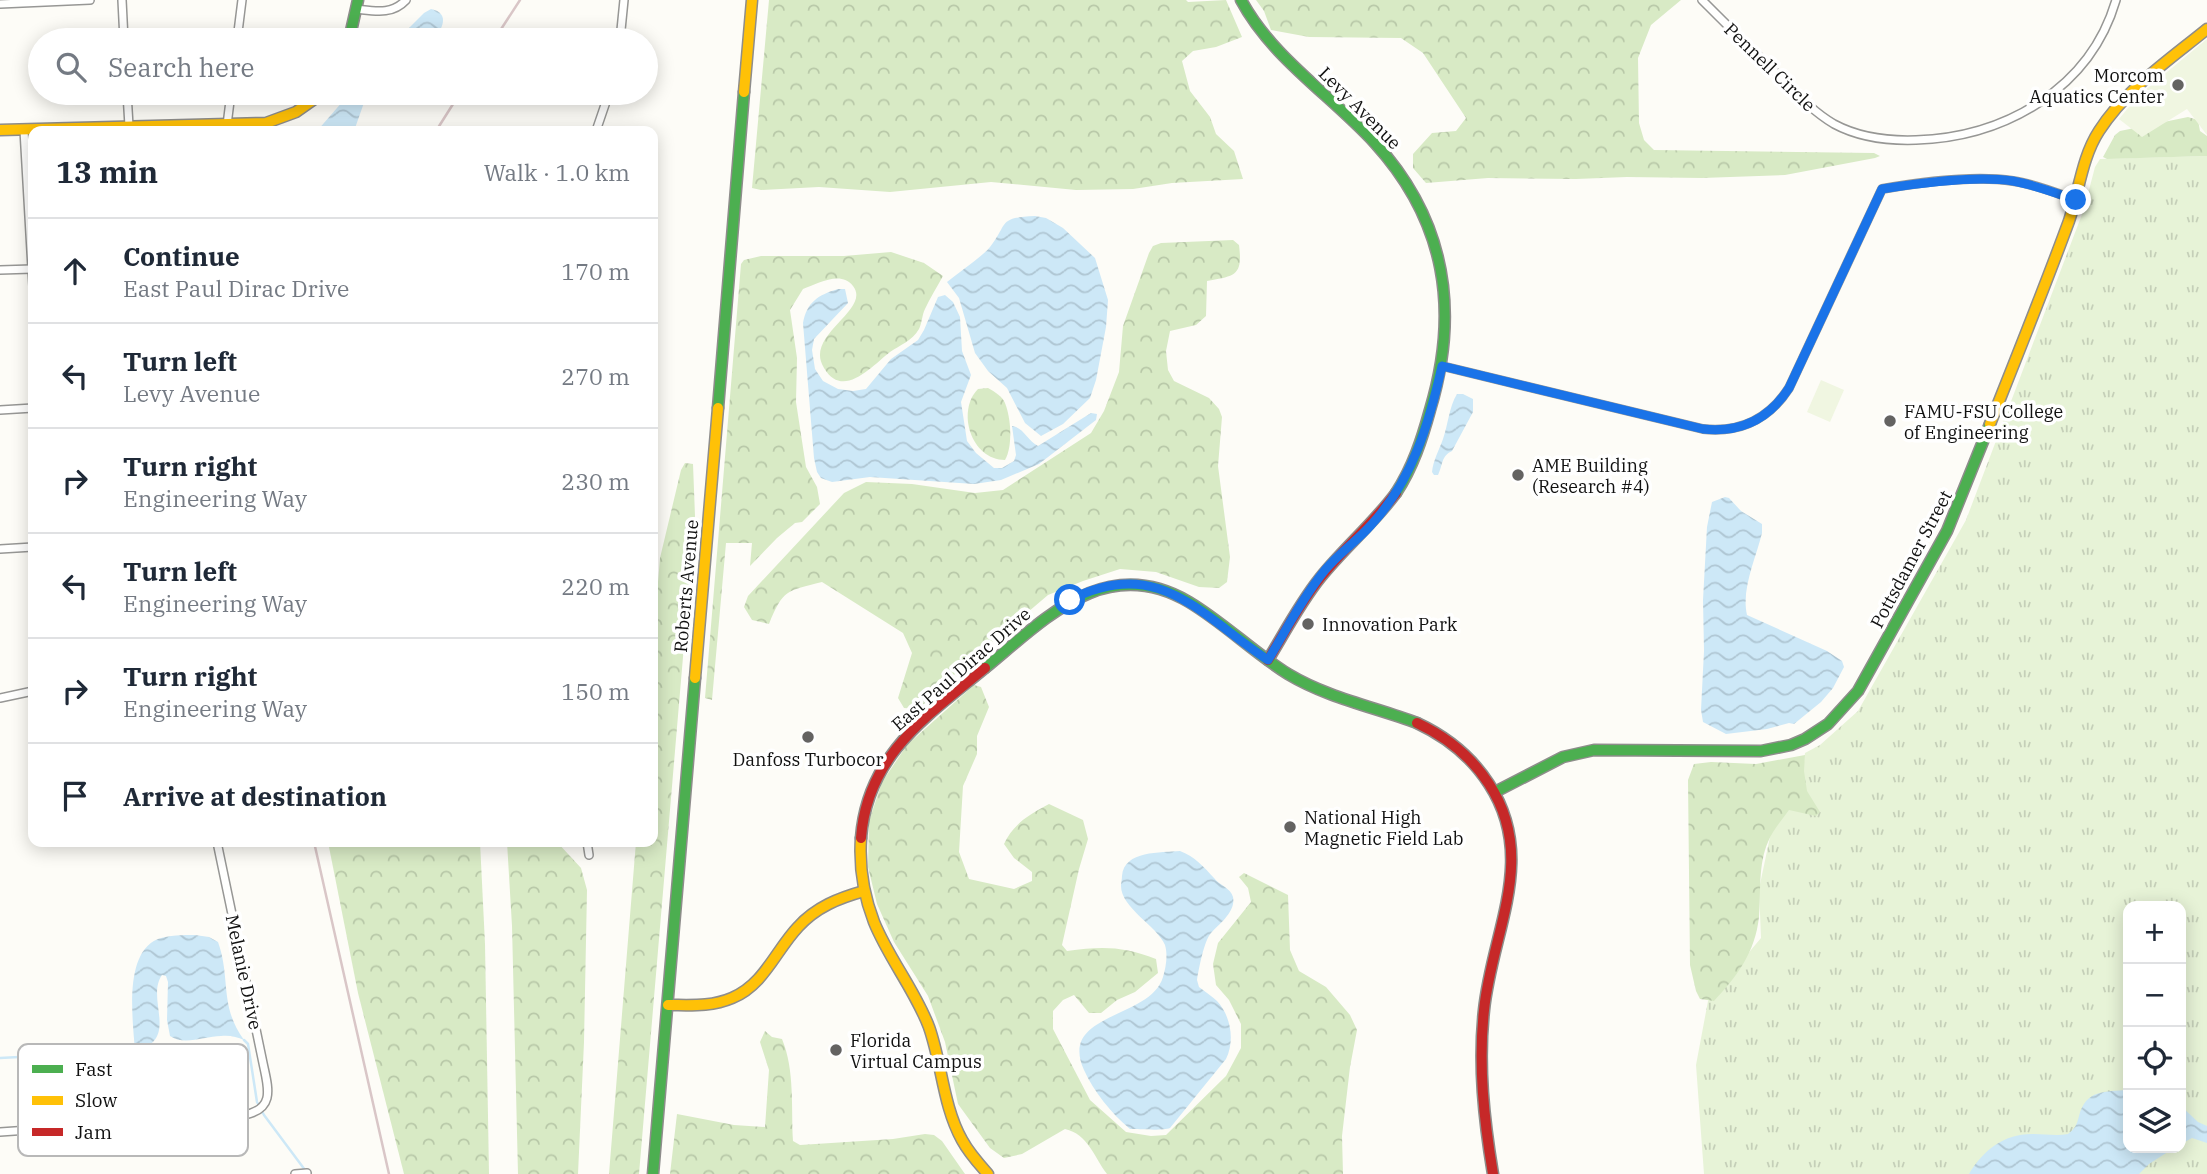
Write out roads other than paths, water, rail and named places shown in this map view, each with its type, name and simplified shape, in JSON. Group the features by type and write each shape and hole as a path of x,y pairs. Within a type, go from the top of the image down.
{"street":[{"path":"0,4 90,0"},
{"path":"121,0 123,28"},
{"path":"238,28 242,0"},
{"path":"352,28 357,5 384,12 394,10 406,0"},
{"path":"621,28 624,0"},
{"name":"Roberts Avenue","path":"653,1174 752,0"},
{"name":"Levy Avenue","path":"1241,0 1263,36 1371,138 1395,166 1418,205 1435,248 1444,291 1445,340 1442,366 1418,451 1388,505 1338,556 1313,587 1268,660"},
{"name":"Pennell Circle","path":"1702,0 1822,116 1858,134 1882,139 1914,140 1974,133 2029,110 2074,74 2101,36 2116,0"},
{"name":"Pottsdamer Street","path":"1495,792 1563,757 1594,750 1760,751 1790,746 1819,732 1844,710 1858,691 1953,519 2076,200 2092,143 2119,104 2146,77 2207,29"},
{"path":"128,105 129,126"},
{"path":"227,125 230,105"},
{"path":"269,126 308,105"},
{"path":"598,126 605,105"},
{"path":"212,126 247,126"},
{"path":"0,130 28,130"},
{"path":"24,130 28,199"},
{"path":"1442,366 1703,429 1740,428 1774,408 1789,388 1882,189 1997,179 2026,184 2076,200"},
{"path":"0,270 28,268"},
{"path":"0,410 28,408"},
{"path":"0,549 28,547"},
{"name":"East Paul Dirac Drive","path":"988,1174 969,1151 952,1119 929,1028 875,924 864,891 859,858 868,800 886,761 901,740 923,718 1070,600 1092,590 1125,584 1144,586 1184,598 1268,660 1312,687 1408,720 1442,737 1479,768 1495,792 1507,822 1514,862 1509,900 1493,957 1483,1013 1482,1081 1493,1174"},
{"path":"0,698 28,692"},
{"name":"Melanie Drive","path":"218,847 268,1096 263,1106 248,1113"},
{"path":"588,847 589,855"},
{"path":"668,1005 718,1003 744,992 763,976 808,916 830,902 864,891"},
{"name":"Melanie Drive","path":"0,1132 18,1131"},
{"path":"295,1174 306,1173"}],"water":[{"path":"431,9 441,14 441,28 409,28"},
{"path":"340,105 363,105 356,126 321,126"},
{"path":"1035,216 1046,218 1063,228 1095,258 1108,300 1106,327 1090,398 1063,424 1041,436 1025,423 1007,388 988,371 975,353 959,298 947,282 987,251 1009,220"},
{"path":"838,289 845,289 848,303 814,339 812,350 815,369 823,381 838,389 866,389 891,359 918,340 938,297 945,295 953,302 960,317 962,351 971,375 961,402 967,441 976,453 994,468 1002,468 1014,461 1016,455 1012,426 1038,446 1091,413 1097,414 1096,420 1039,464 1001,480 974,484 870,477 832,482 821,478 814,458 803,323 814,300"},
{"path":"1457,394 1473,399 1473,412 1452,451 1444,458 1438,475 1434,475 1434,464"},
{"path":"1725,497 1762,524 1746,595 1747,615 1827,651 1842,661 1844,667 1833,688 1821,702 1794,724 1726,734 1703,722 1703,600 1707,527 1712,502"},
{"path":"1180,851 1198,862 1230,891 1233,897 1229,913 1206,942 1197,980 1199,987 1217,1001 1226,1014 1231,1037 1229,1052 1170,1128 1130,1129 1110,1109 1093,1086 1084,1070 1079,1051 1084,1037 1094,1026 1142,1002 1155,991 1164,973 1165,945 1127,902 1121,885 1124,868 1129,861 1145,854"},
{"path":"195,935 209,937 218,942 228,1004 236,1028 244,1040 233,1036 182,1040 170,1036 167,1020 168,982 166,976 162,975 157,995 159,1028 156,1038 151,1044 135,1044 132,1006 139,958 147,947 158,939"},
{"path":"2123,1090 2123,1153 2166,1153 2139,1174 1969,1174 1981,1157 2004,1140 2023,1134 2068,1134 2075,1126 2086,1101 2104,1092"},
{"path":"2186,1111 2207,1126 2207,1143 2192,1138 2186,1141"}],"waterway":[{"path":"244,1040 248,1044 257,1102 305,1170"},
{"path":"0,1058 18,1057"}],"railway":[{"path":"502,28 520,0"},
{"path":"439,126 452,105"},
{"path":"315,847 389,1174"}],"place":[{"name":"Morcom Aquatics Center","path":"2178,85"},
{"name":"FAMU-FSU College of Engineering","path":"1890,421"},
{"name":"AME Building (Research #4)","path":"1518,475"},
{"name":"Innovation Park","path":"1308,624"},
{"name":"Danfoss Turbocor","path":"808,737"},
{"name":"National High Magnetic Field Lab","path":"1290,827"},
{"name":"Florida Virtual Campus","path":"836,1050"}]}
